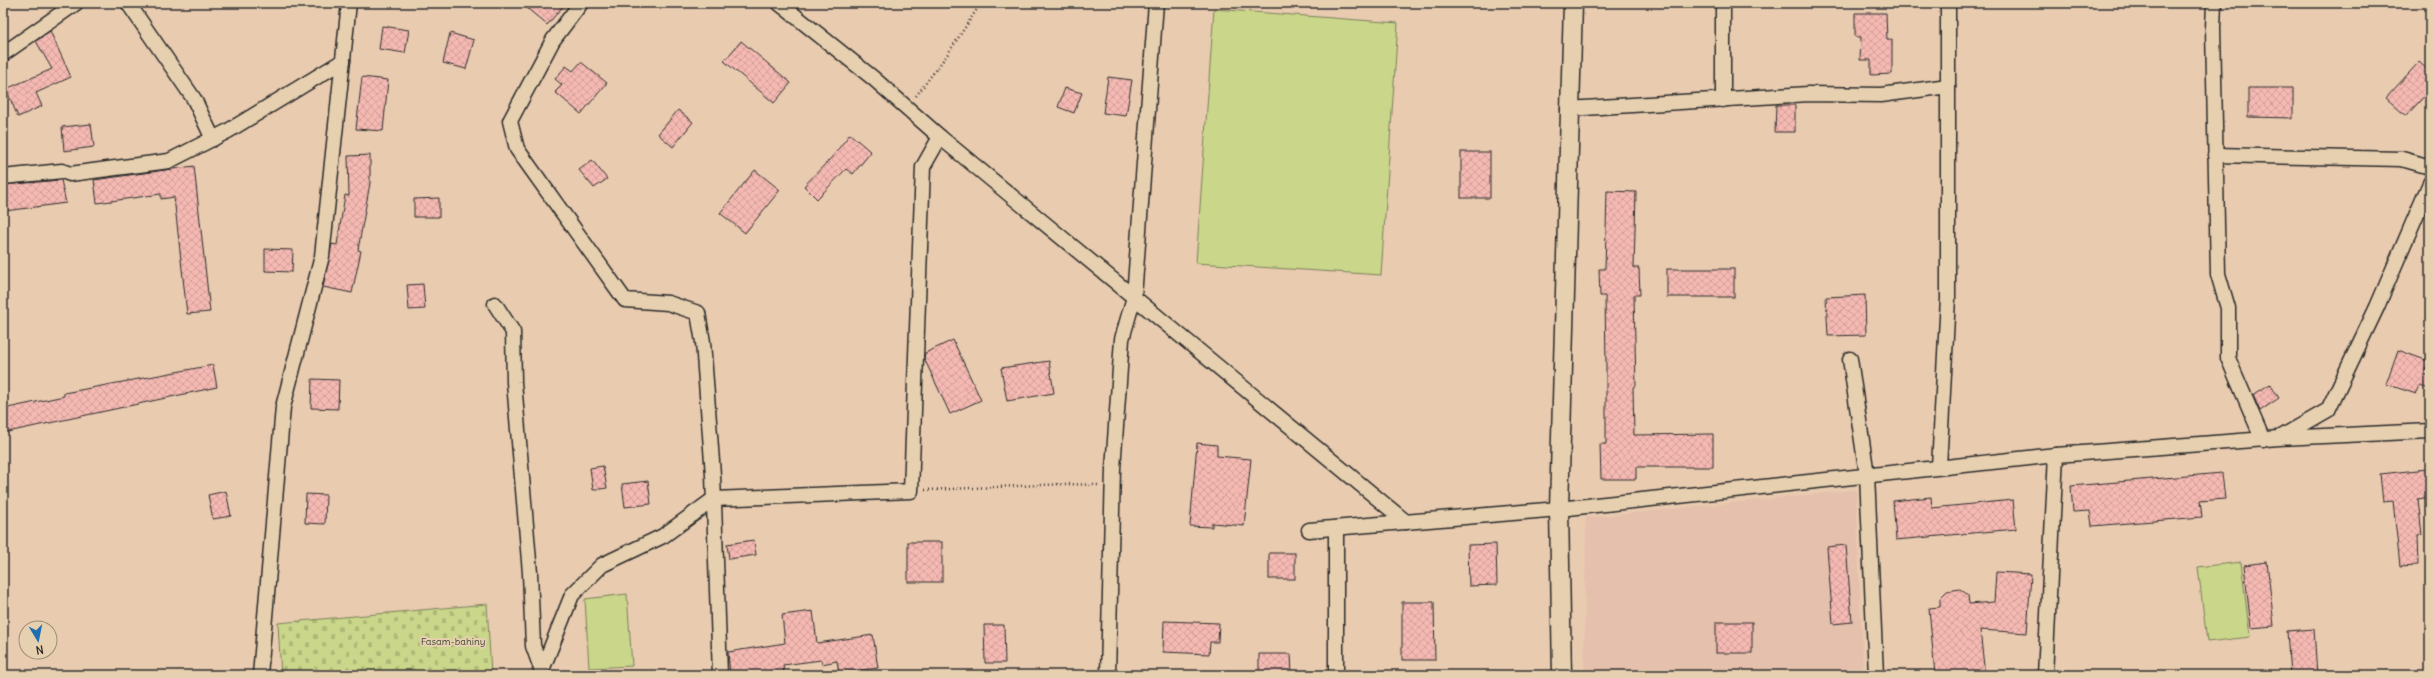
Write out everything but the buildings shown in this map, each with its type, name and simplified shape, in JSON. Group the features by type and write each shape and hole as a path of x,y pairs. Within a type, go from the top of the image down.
{"street":[{"path":"3,54 76,3"},
{"path":"128,3 194,99 212,139"},
{"path":"260,675 283,407 322,256 349,3"},
{"path":"581,3 553,40 510,121 517,149 626,300 668,303 698,313 703,342 714,500 720,675"},
{"path":"779,3 873,78 940,137 1406,522"},
{"path":"1108,675 1114,485 1122,339 1134,297 1156,3"},
{"path":"1562,675 1559,510 1568,109 1573,3"},
{"path":"1723,3 1723,100"},
{"path":"1939,467 1948,298 1948,3"},
{"path":"2215,3 2213,28 2218,274 2228,308 2228,358 2263,440"},
{"path":"3,177 62,171 70,174 169,161 212,139 343,61"},
{"path":"1568,109 1808,94 1881,95 1948,86"},
{"path":"541,671 572,595 602,565 664,536 714,500 910,491 923,167 940,137"},
{"path":"2215,155 2402,158 2430,167"},
{"path":"2279,438 2328,410 2377,306 2430,182"},
{"path":"495,304 513,332 514,382 530,573 534,646 541,671"},
{"path":"1850,359 1867,475 1876,675"},
{"path":"1309,530 1559,510 2056,455 2279,438 2430,431"},
{"path":"2045,675 2056,455"},
{"path":"1336,528 1336,675"}],"path":[{"path":"907,109 947,56 981,3"},
{"path":"910,491 1065,484 1114,485"}],"shaded area":[{"path":"1856,490 1863,675 1584,675 1586,518"}],"green space":[{"path":"1214,9 1398,23 1381,275 1196,263"},
{"path":"2241,562 2250,637 2207,642 2198,567"},
{"path":"627,594 632,666 589,668 585,599"},
{"name":"Fasam-bahiny","path":"487,604 491,675 281,675 278,623"}]}
